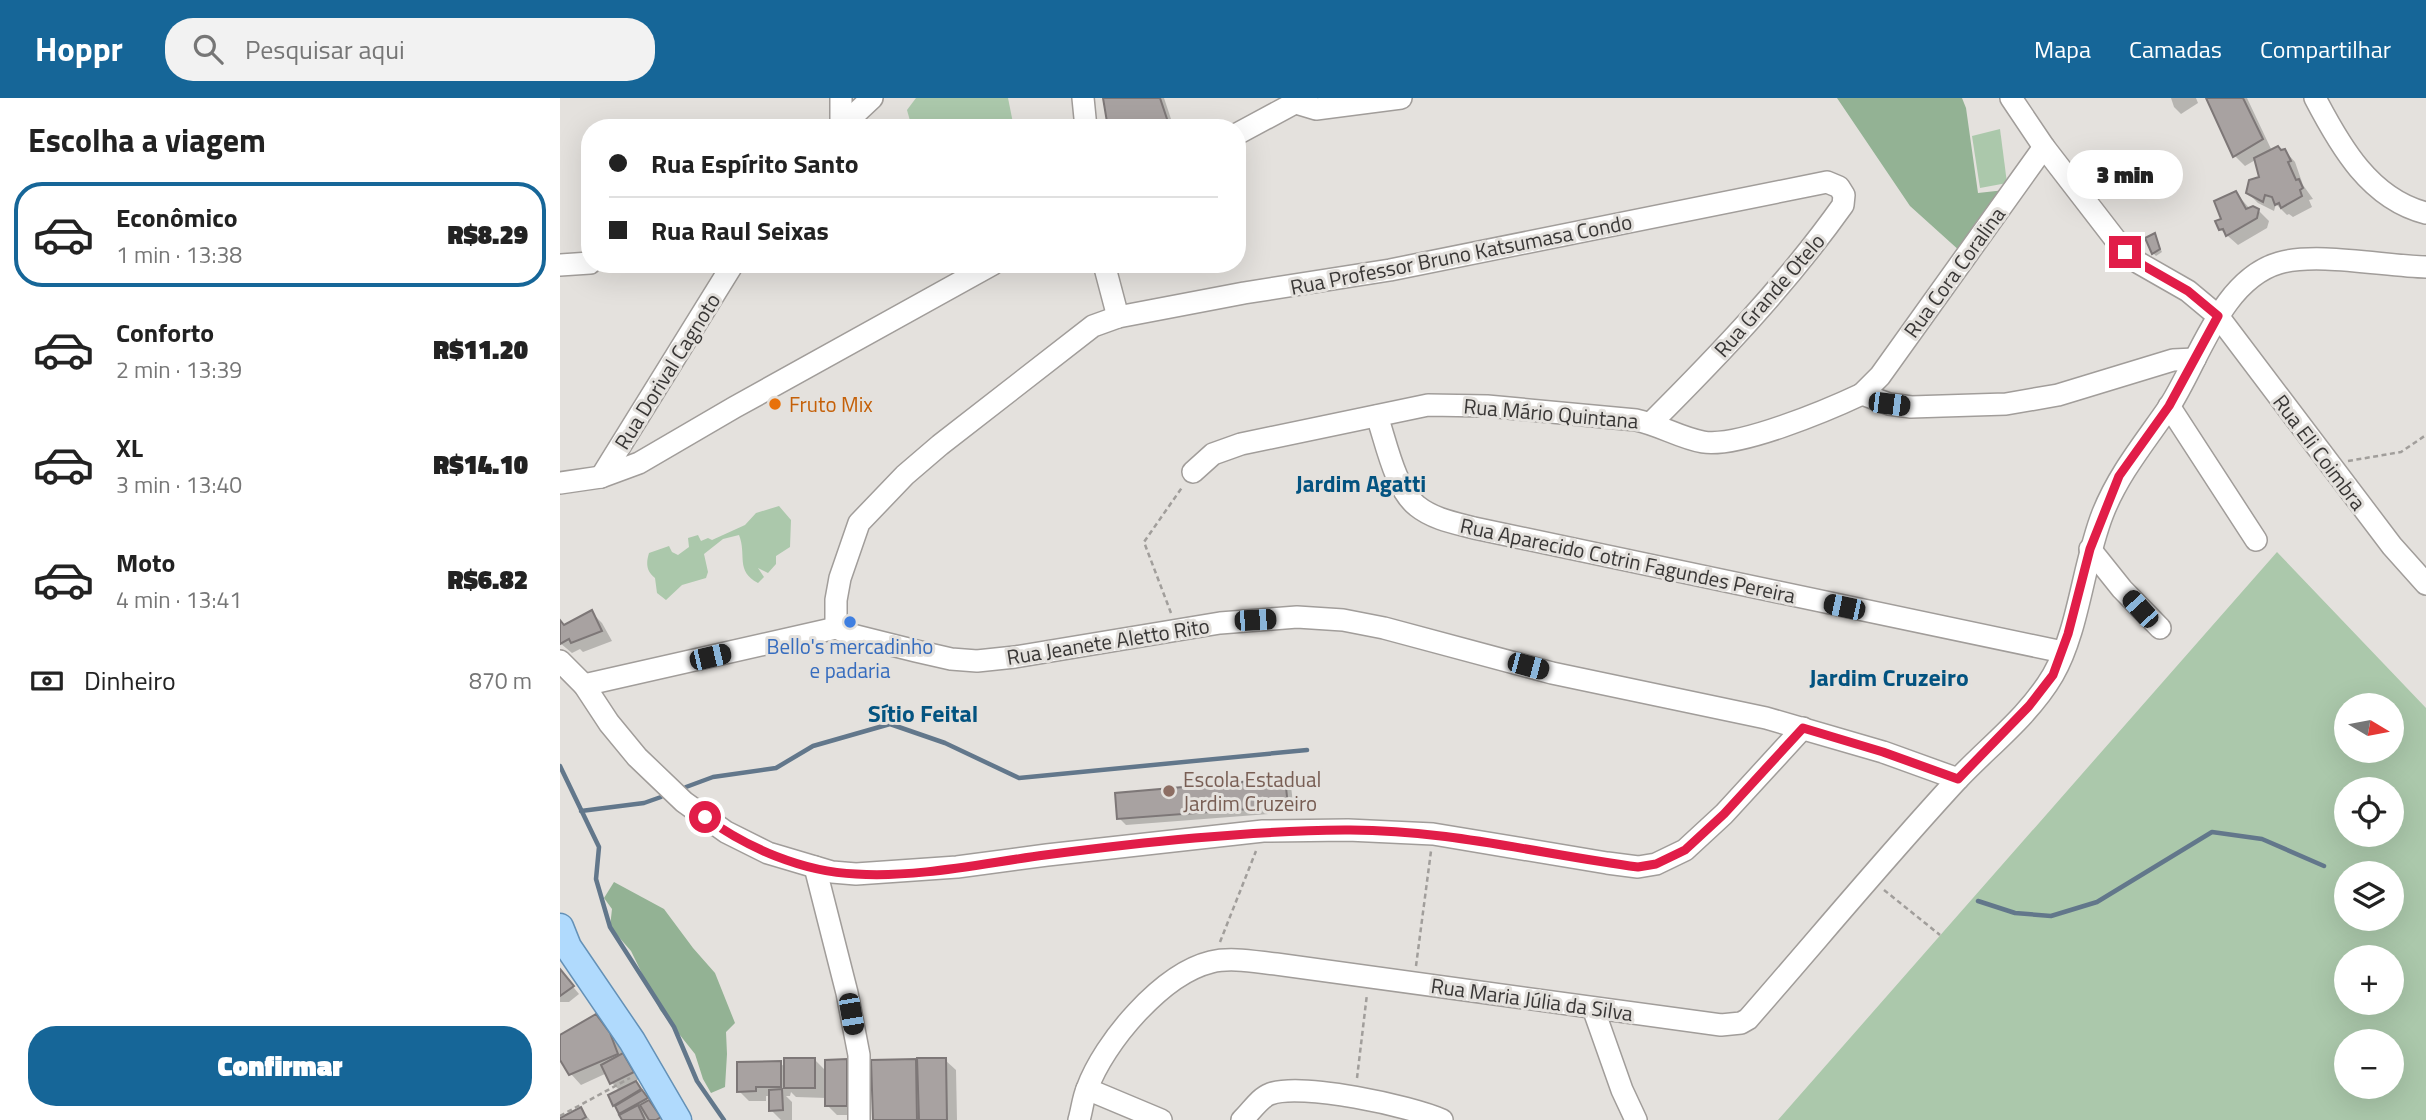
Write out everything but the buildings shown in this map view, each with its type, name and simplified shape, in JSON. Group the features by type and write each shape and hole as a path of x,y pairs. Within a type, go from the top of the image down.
{"main road":[{"path":"563,941 632,1041 678,1120"}],"street":[{"path":"841,98 841,119"},
{"path":"850,119 873,98"},
{"path":"1083,98 1085,119"},
{"path":"1246,129 1300,101 1316,109 1401,98"},
{"name":"Rua Eli Coimbra","path":"2011,98 2044,148 2125,252 2188,291 2218,316 2392,546 2426,584"},
{"path":"2315,98 2351,161 2383,191 2408,209 2426,213"},
{"name":"Rua Cora Coralina","path":"1862,394 1880,376 2044,148"},
{"name":"Rua Grande Otelo","path":"1651,423 1729,345 1806,256 1843,205 1844,195 1839,187 1827,182 1803,187"},
{"name":"Rua Professor Bruno Katsumasa Condo","path":"836,628 836,600 840,578 859,523 905,475 940,445 1093,326 1118,317 1244,293 1390,270 1803,187"},
{"name":"Rua Maria Júlia da Silva","path":"1079,1120 1087,1089 1100,1061 1124,1026 1152,997 1199,966 1213,961 1249,962 1370,977 1721,1025 1741,1023 1748,1019 1958,779 2029,706 2053,675 2063,652 2090,549 2119,476 2169,406 2218,316 2249,279 2264,268 2282,262 2313,259 2426,267"},
{"path":"560,265 581,264"},
{"name":"Rua Dorival Cagnoto","path":"601,477 727,273"},
{"path":"560,483 601,477 639,463 977,273"},
{"path":"1106,273 1118,317"},
{"path":"1862,394 1889,404 1911,407 2007,404 2058,395 2173,360 2195,359"},
{"name":"Rua Mário Quintana","path":"1193,472 1213,454 1241,444 1428,405 1500,407 1651,423 1703,442 1729,442 1761,434 1862,394"},
{"path":"2169,406 2256,540"},
{"name":"Rua Aparecido Cotrin Fagundes Pereira","path":"1377,416 1399,481 1408,497 1418,507 1439,518 1495,533 2063,652"},
{"path":"2090,549 2122,590 2160,628"},
{"name":"Rua Jeanete Aletto Rito","path":"836,628 852,635 916,651 951,659 977,661 1029,655 1177,629 1255,620 1297,617 1343,620 1384,628 1552,673 1695,701 1803,728 1883,752 1958,779"},
{"path":"584,685 836,628"},
{"path":"560,662 584,685 637,757 684,802 726,832 768,853 815,867 856,874 900,873 1263,831 1348,830 1433,834 1638,867 1656,864 1685,850 1724,814 1803,728"},
{"path":"815,867 845,981 859,1055 859,1120"},
{"path":"1593,1008 1622,1090 1636,1120"},
{"path":"1087,1089 1161,1120"},
{"path":"1242,1120 1267,1095 1278,1091 1354,1098 1436,1119"}],"path":[{"path":"2328,463 2401,452 2426,435"},
{"path":"1177,629 1144,542 1193,472"},
{"path":"1213,961 1263,831"},
{"path":"1413,983 1433,834"},
{"path":"1871,878 1940,935"},
{"path":"1354,1098 1370,977"},
{"path":"560,1115 649,1069"}],"green space":[{"path":"916,98 1008,98 1012,119 910,119 907,110"},
{"path":"1837,98 1962,98 1966,108 1978,193 2005,190 1961,252 1910,206"},
{"path":"2000,129 2007,183 1980,188 1972,136"},
{"path":"779,506 791,520 790,547 776,556 776,564 768,573 758,568 764,577 758,583 744,568 739,535 723,539 704,554 708,572 706,578 682,585 666,600 657,593 655,578 648,567 649,553 669,546 672,552 678,555 689,547 688,538 698,535 701,541 708,538 712,540 745,525 756,513"},
{"path":"2277,552 2426,708 2426,1120 1778,1120"},
{"path":"614,882 664,909 715,973 735,1023 726,1032 725,1087 711,1093 695,1054 660,1010 631,951 610,927 612,909 604,898"}],"waterway":[{"path":"686,787 713,777 776,768 813,746 890,724 945,743 1019,778 1307,750"},
{"path":"560,766 599,847 596,879 610,927 674,1027 697,1081 724,1120"},
{"path":"581,811 644,803 661,797"},
{"path":"1978,901 2015,913 2051,916 2097,902 2212,832 2262,839 2324,866"}],"place":[{"name":"Fruto Mix","path":"775,404"},
{"name":"Bello's mercadinho e padaria","path":"850,622"},
{"name":"Escola Estadual Jardim Cruzeiro","path":"1169,791"}],"district":[{"name":"Jardim Agatti","path":"1361,483"},
{"name":"Jardim Cruzeiro","path":"1889,677"},
{"name":"Sítio Feital","path":"923,713"}],"route":[{"path":"705,817 726,832 768,853 832,872 856,874 957,867 1263,831 1348,830 1433,834 1638,867 1656,864 1685,850 1724,814 1803,728 1883,752 1958,779 2000,738 2053,675 2063,652 2090,549 2119,476 2169,406 2218,316 2188,291 2125,252"}]}
